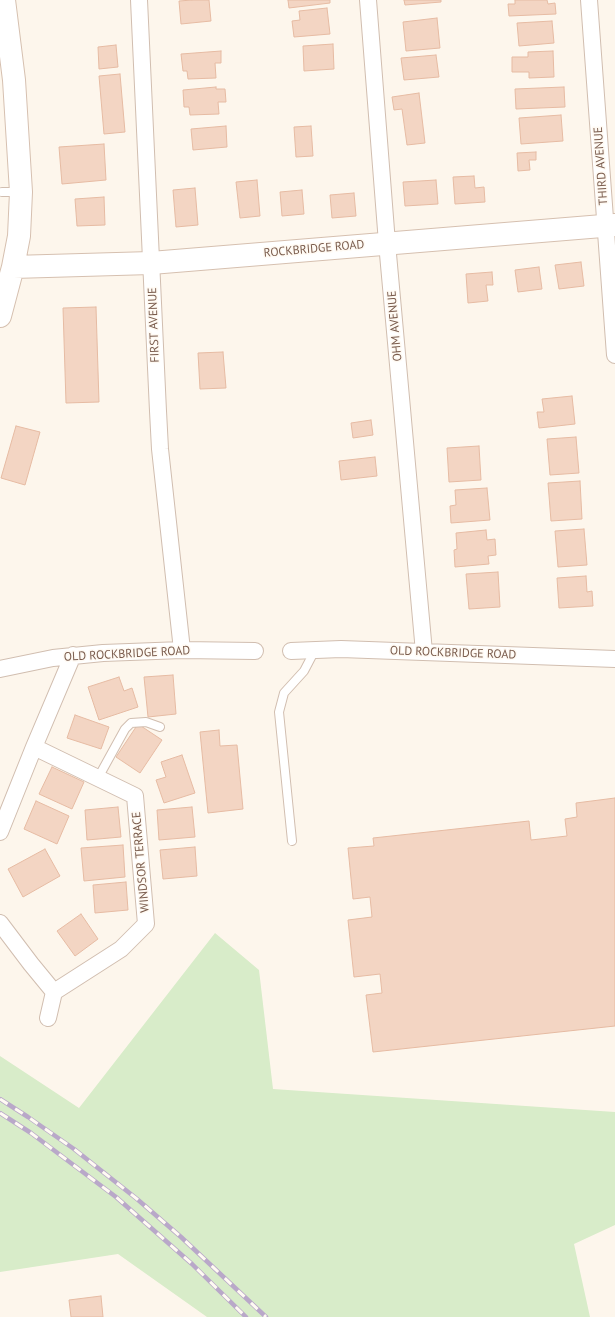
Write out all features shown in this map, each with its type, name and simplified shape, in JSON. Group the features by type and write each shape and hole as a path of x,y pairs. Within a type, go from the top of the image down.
{"street":[{"path":"0,316 6,298 19,236 12,192 17,159 14,80 4,0"},
{"name":"FIRST AVENUE","path":"139,0 160,449 182,650"},
{"name":"OHM AVENUE","path":"368,0 387,243 424,652"},
{"name":"THIRD AVENUE","path":"589,0 610,226 615,355"},
{"name":"ROCKBRIDGE ROAD","path":"13,267 51,269 151,263 610,226"},
{"name":"OLD ROCKBRIDGE ROAD","path":"291,651 341,649 615,659"},
{"name":"OLD ROCKBRIDGE ROAD","path":"0,669 74,655 182,650 255,651"},
{"path":"0,832 34,747 74,655"},
{"name":"WINDSOR TERRACE","path":"34,747 135,796 146,924 121,949 54,992"},
{"path":"0,923 54,992 48,1018"}],"lane":[{"path":"292,841 278,712 284,693 304,671 315,650"},
{"path":"98,778 125,729 131,723 146,722 160,728"}],"green space":[{"path":"215,933 259,970 273,1089 615,1112 615,1225 574,1244 590,1317 207,1317 118,1254 0,1272 0,1056 79,1108"}],"building":[{"path":"209,0 211,21 181,24 179,1"},
{"path":"288,0 330,0 330,3 289,8"},
{"path":"404,0 441,0 441,2 405,5"},
{"path":"515,0 547,0 548,4 555,3 556,14 509,16 508,4 515,4"},
{"path":"327,8 330,34 294,37 292,21 300,20 299,11"},
{"path":"437,18 440,48 406,51 403,22"},
{"path":"552,21 554,43 519,46 517,23"},
{"path":"333,44 334,69 304,71 303,46"},
{"path":"116,45 118,67 99,69 98,47"},
{"path":"221,51 221,63 215,63 216,78 188,79 187,71 183,71 181,54"},
{"path":"553,51 554,77 529,78 529,72 512,72 512,57 528,57 528,52"},
{"path":"436,55 439,77 404,80 401,58"},
{"path":"120,74 125,132 104,134 99,76"},
{"path":"216,87 216,89 225,89 226,102 218,102 219,114 190,115 189,107 184,107 183,90"},
{"path":"564,87 565,107 516,109 515,89"},
{"path":"419,93 425,143 407,145 402,109 394,110 392,97"},
{"path":"561,115 563,141 521,144 519,118"},
{"path":"226,126 227,147 193,150 191,129"},
{"path":"311,126 313,156 296,157 294,127"},
{"path":"104,144 106,180 62,184 59,147"},
{"path":"536,152 536,160 529,160 530,170 518,171 517,153"},
{"path":"474,176 475,188 484,187 485,202 455,204 453,177"},
{"path":"257,180 260,216 240,218 236,182"},
{"path":"436,180 438,204 405,206 403,182"},
{"path":"195,188 198,225 176,227 173,190"},
{"path":"302,190 304,214 282,216 280,192"},
{"path":"354,193 356,216 332,218 330,195"},
{"path":"104,197 105,225 77,226 75,199"},
{"path":"581,262 584,286 559,289 555,265"},
{"path":"539,267 542,289 518,292 515,270"},
{"path":"492,272 493,285 486,285 488,301 468,303 466,274"},
{"path":"96,307 99,402 66,403 63,308"},
{"path":"223,352 226,388 200,389 198,353"},
{"path":"572,396 575,424 539,428 537,412 544,412 542,399"},
{"path":"371,420 373,435 353,438 351,423"},
{"path":"16,426 40,432 25,485 1,478"},
{"path":"576,437 579,473 550,475 547,439"},
{"path":"479,446 481,480 449,482 447,448"},
{"path":"375,457 377,476 341,480 339,461"},
{"path":"580,481 582,519 551,521 548,483"},
{"path":"487,488 490,520 451,523 450,506 456,505 455,490"},
{"path":"584,529 587,565 558,567 555,531"},
{"path":"486,530 487,540 495,539 496,555 488,556 489,564 455,567 454,550 457,549 456,533"},
{"path":"498,572 500,607 469,609 466,574"},
{"path":"586,576 587,592 592,591 593,606 559,608 557,578"},
{"path":"173,675 176,714 148,717 144,677"},
{"path":"119,677 124,691 132,688 138,707 99,720 88,687"},
{"path":"75,715 109,727 101,749 67,738"},
{"path":"138,724 162,740 140,773 116,757"},
{"path":"219,730 220,746 237,745 243,809 208,813 200,732"},
{"path":"182,755 195,793 164,803 156,780 166,777 161,762"},
{"path":"52,767 84,782 72,809 39,794"},
{"path":"615,798 615,1026 373,1052 366,995 382,993 380,974 354,977 348,920 372,917 370,897 353,899 348,848 374,846 373,838 529,821 531,840 567,836 565,819 577,817 576,803"},
{"path":"36,801 69,816 57,844 24,829"},
{"path":"118,807 121,837 87,840 85,810"},
{"path":"192,807 195,837 159,840 157,810"},
{"path":"123,845 125,877 84,881 81,848"},
{"path":"195,847 197,876 163,879 160,850"},
{"path":"45,849 60,876 23,897 8,869"},
{"path":"126,882 128,910 95,913 93,885"},
{"path":"81,914 98,939 75,956 57,931"},
{"path":"101,1296 103,1317 71,1317 69,1300"}],"railway":[{"path":"0,1099 74,1149 137,1199 181,1237 266,1317"},
{"path":"0,1113 31,1133 116,1197 192,1264 246,1317"}]}
